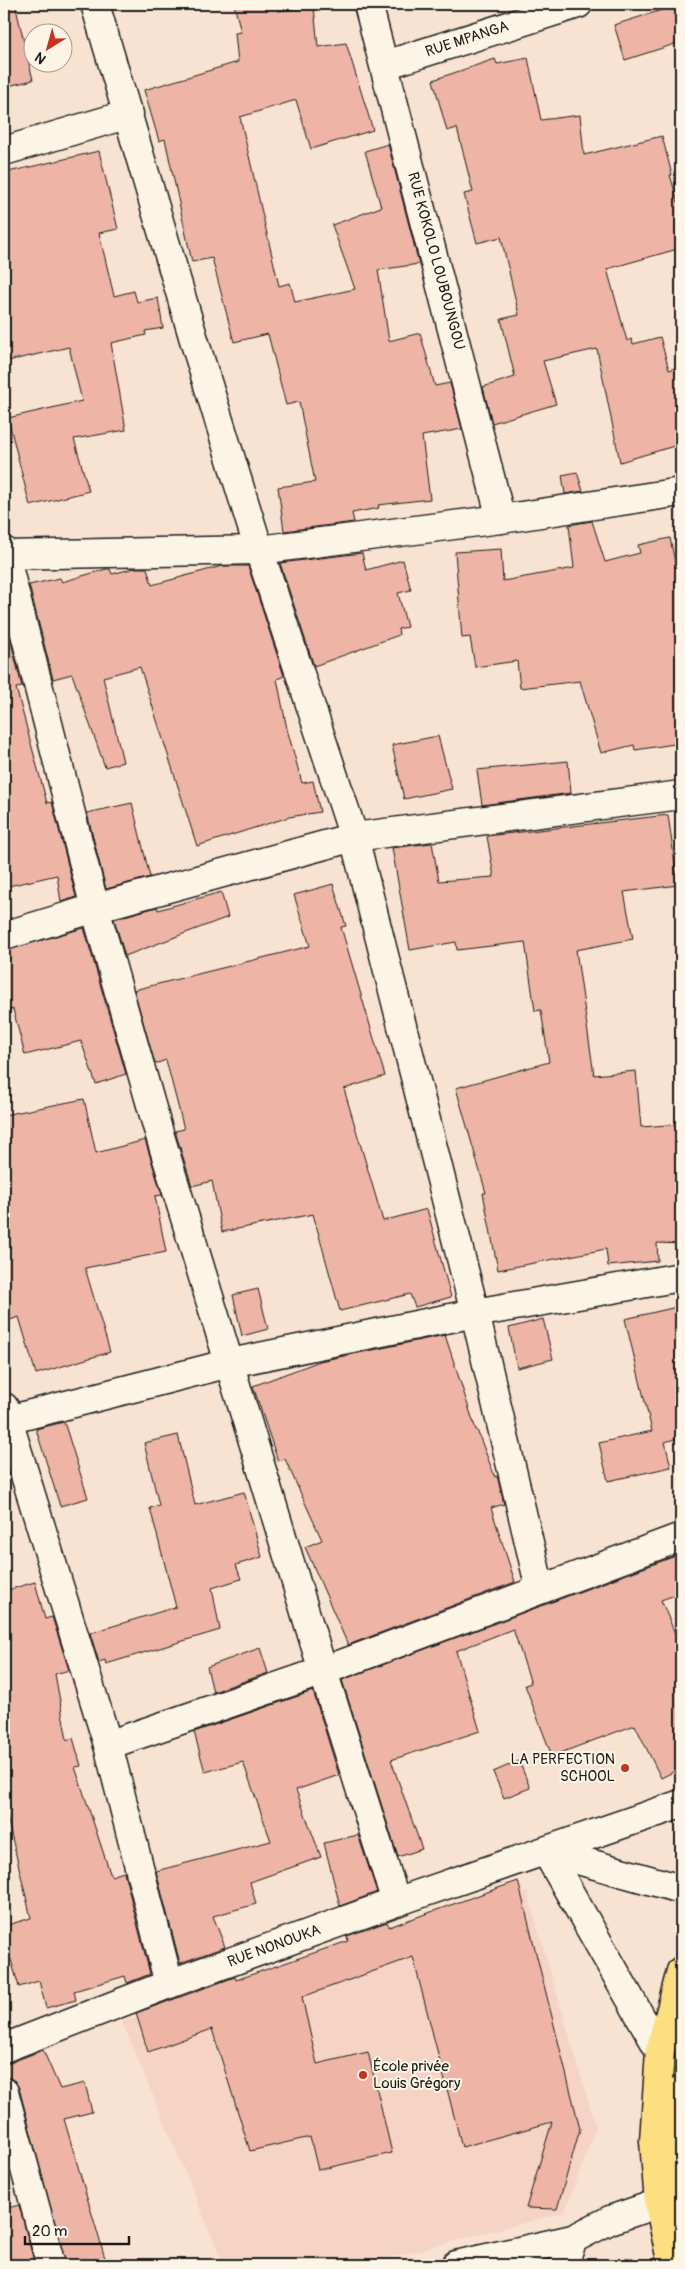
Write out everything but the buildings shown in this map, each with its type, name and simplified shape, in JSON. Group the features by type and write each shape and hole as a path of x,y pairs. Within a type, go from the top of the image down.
{"highway":[{"path":"670,2204 654,2141 660,2050 681,1971"},
{"path":"672,2265 670,2204 681,2091"}],"street":[{"path":"95,4 195,343 260,550 354,836 475,1313 540,1588"},
{"name":"RUE KOKOLO LOUBOUNGOU","path":"368,4 501,519"},
{"name":"RUE MPANGA","path":"385,65 578,4"},
{"path":"4,151 129,114"},
{"path":"396,1902 156,1126 96,908 4,553 260,550 501,519 681,492"},
{"path":"4,936 96,908 354,836 681,795"},
{"path":"169,1984 108,1745 5,1416 230,1363 475,1313 681,1277"},
{"path":"108,1745 323,1671 540,1588 681,1537"},
{"name":"RUE NONOUKA","path":"4,2048 169,1984 396,1902 681,1804"},
{"path":"546,1852 681,1889"},
{"path":"546,1852 660,2050"},
{"path":"4,2092 51,2265"},
{"path":"456,2265 573,2239 610,2220 670,2204"},
{"path":"564,2265 573,2239"}],"shaded area":[{"name":"École privée Louis Grégory","path":"527,1892 596,2127 565,2212 362,2265 224,2265 122,2022"}],"place":[{"name":"LA PERFECTION SCHOOL","path":"625,1768"},
{"name":"École privée Louis Grégory","path":"363,2075"}]}
